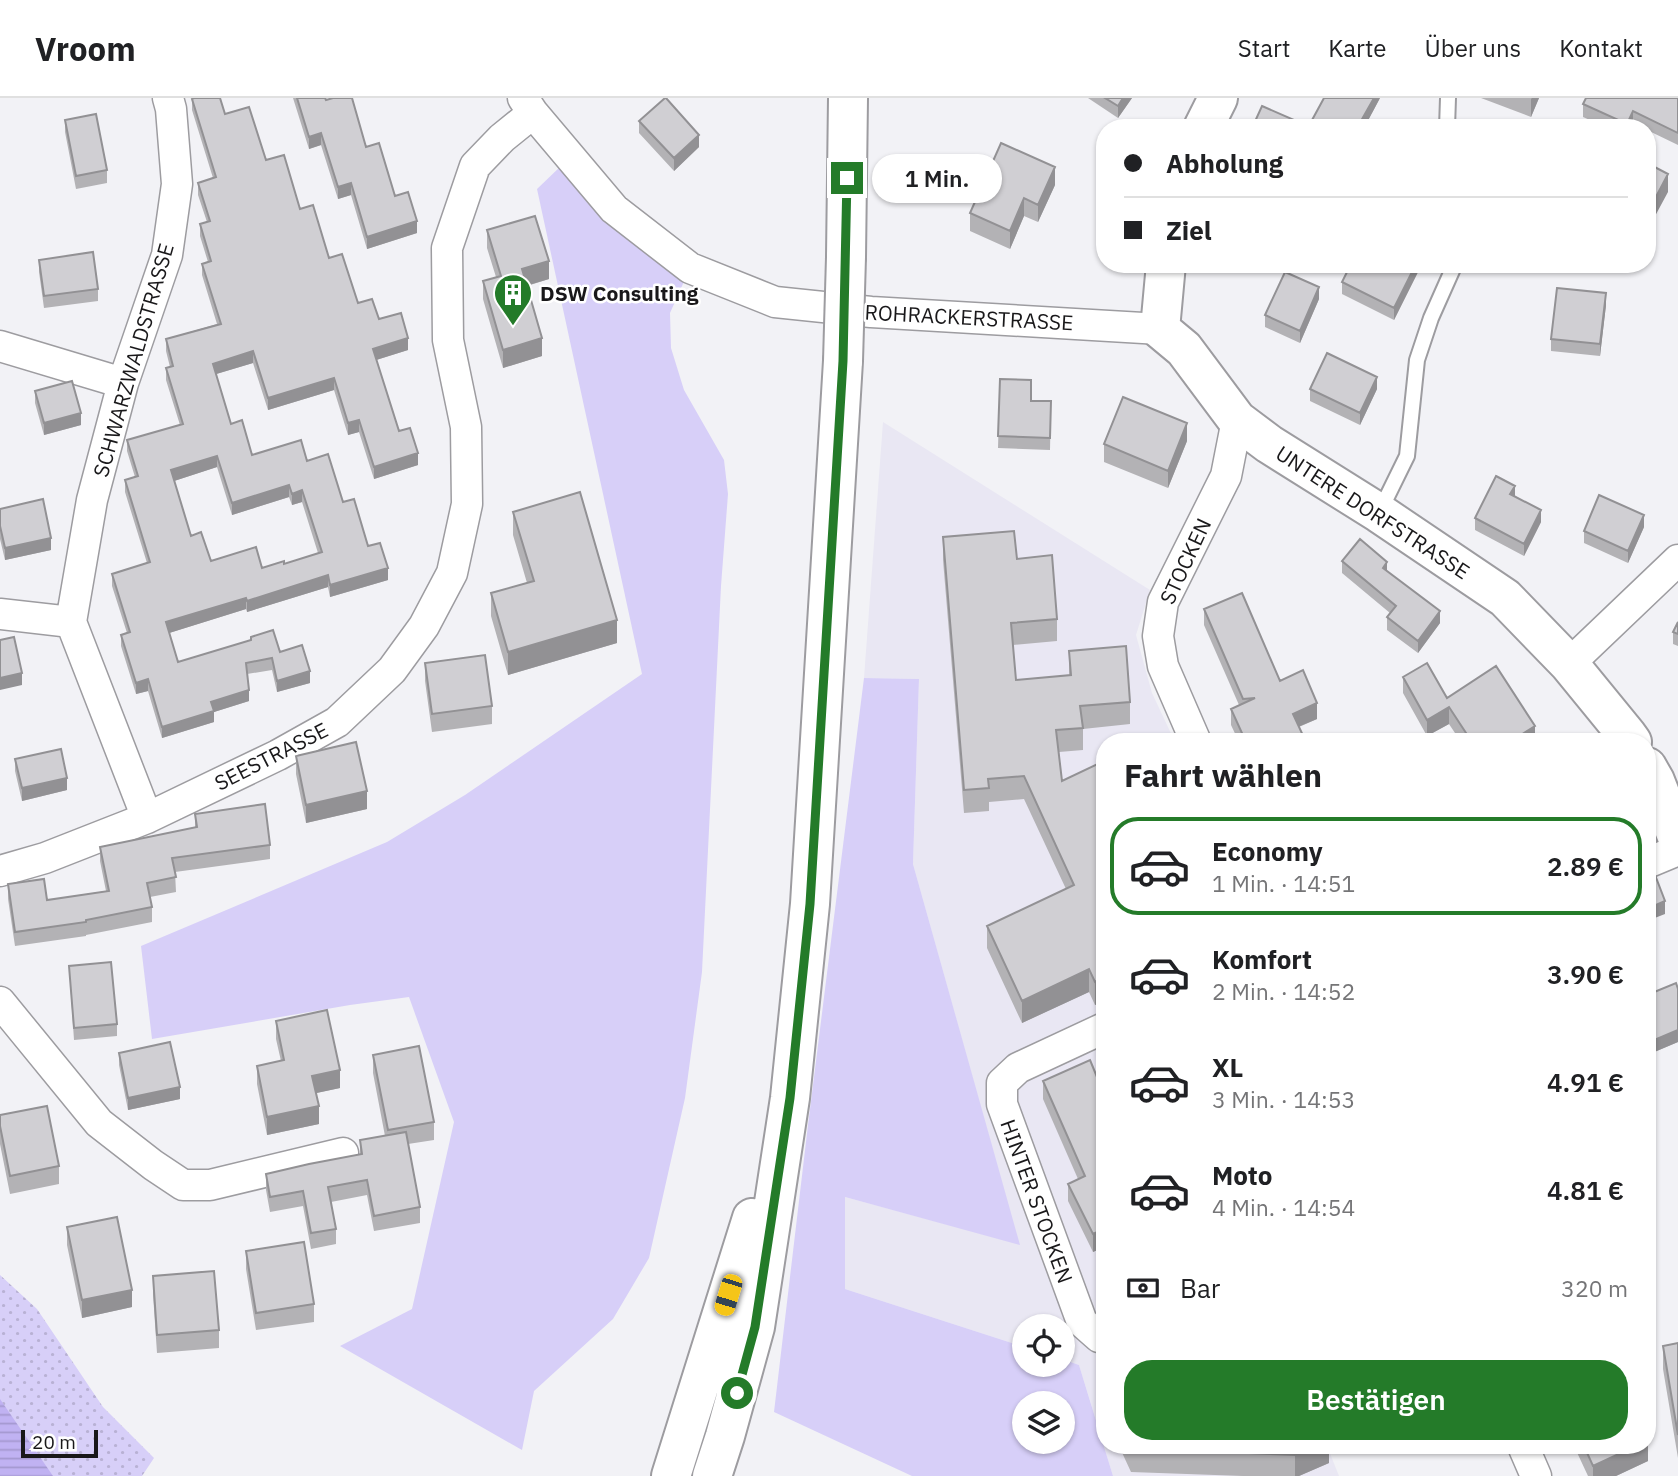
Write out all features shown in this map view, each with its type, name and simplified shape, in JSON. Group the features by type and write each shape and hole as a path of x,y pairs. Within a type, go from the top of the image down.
{"main road":[{"path":"712,1476 755,1327 790,1098 810,904 843,361 848,98"},
{"path":"1207,119 1217,98"},
{"path":"1160,329 1165,273"},
{"name":"UNTERE DORFSTRASSE","path":"1160,329 1184,349 1237,420 1269,444 1379,513 1505,598 1569,664 1625,733"},
{"path":"1656,784 1678,839"},
{"path":"676,1459 790,1098"}],"street":[{"name":"SCHWARZWALDSTRASSE","path":"71,622 92,500 123,383 167,256 177,184 168,98"},
{"name":"ROHRACKERSTRASSE","path":"528,105 614,209 690,268 775,302 871,312 1160,329"},
{"name":"SEESTRASSE","path":"0,871 45,858 146,818 278,755 337,722 392,670 424,626 452,573 467,504 466,427 448,340 447,248 475,166 528,105"},
{"path":"0,346 123,383"},
{"name":"STOCKEN","path":"1192,733 1163,666 1158,636 1163,602 1226,476 1237,420"},
{"path":"1569,664 1678,560"},
{"path":"0,614 71,622 146,818"},
{"path":"1656,859 1678,850"},
{"path":"0,1002 99,1123 153,1166 183,1185 210,1185 343,1153"},
{"name":"HINTER STOCKEN","path":"1096,1032 1018,1068 1002,1083 1002,1104 1082,1322 1096,1334"},
{"path":"1526,1454 1536,1476"}],"lane":[{"path":"1447,119 1448,98"},
{"path":"1379,513 1406,456 1417,360 1431,318 1451,273"}],"shaded area":[{"path":"562,165 690,268 670,313 671,348 684,390 724,460 728,494 702,972 685,1098 649,1258 613,1319 534,1391 522,1450 340,1346 412,1309 454,1122 409,997 152,1039 141,946 387,842 465,795 642,674 537,189"},
{"path":"883,422 1150,590 1136,635 1152,693 1171,733 1096,733 1096,1420 1079,1365 1075,1364 1075,1314 1012,1314 1012,1343 845,1289 845,1197 1019,1244 913,864 919,679 864,678"},
{"path":"864,678 919,679 913,864 1020,1245 845,1197 845,1289 1012,1343 1012,1377 1075,1377 1075,1364 1079,1365 1096,1420 1096,1454 1106,1454 1113,1476 912,1476 774,1412"},
{"path":"0,1275 37,1309 103,1407 154,1458 142,1476 0,1476"},
{"path":"0,1399 53,1476 0,1476"},
{"path":"1106,1454 1330,1454 1339,1476 1113,1476"}],"building":[{"path":"220,98 225,114 249,107 266,160 284,155 300,209 313,205 329,258 342,254 358,303 372,299 379,319 401,313 408,338 373,349 399,431 410,428 418,453 374,467 359,420 348,423 334,378 268,398 253,351 213,364 231,424 242,420 252,455 301,440 307,461 328,454 343,502 354,499 368,546 380,543 388,568 330,585 328,575 247,601 246,598 166,622 178,662 251,640 251,637 273,630 280,652 302,645 310,671 277,681 272,658 246,663 249,690 211,702 214,711 162,727 148,679 136,683 121,635 130,632 112,574 150,562 125,480 138,476 127,440 183,424 166,368 173,366 166,339 221,324 202,264 211,261 200,224 210,221 198,183 216,177 192,99","holes":["217,456 232,503 289,485 292,494 302,490 322,552 262,568 256,547 211,561 201,532 191,536 171,470"]},
{"path":"297,98 352,98 366,147 379,143 395,196 408,192 417,221 367,237 351,183 338,187 321,133 309,137"},
{"path":"665,98 699,135 674,158 639,121"},
{"path":"1105,98 1123,98 1118,106"},
{"path":"1324,98 1374,98 1362,119 1313,119"},
{"path":"1586,98 1678,98 1678,133 1656,122 1656,119 1649,119 1633,111 1629,119 1616,119 1583,104"},
{"path":"1262,106 1292,119 1256,119"},
{"path":"96,114 107,170 76,176 65,120"},
{"path":"1001,143 1055,167 1038,205 1024,198 1010,231 970,213"},
{"path":"1656,168 1668,174 1656,197"},
{"name":"DSW Consulting","path":"535,216 549,261 522,269 542,338 503,350 483,281 501,276 487,230"},
{"path":"93,252 98,289 44,296 39,260"},
{"path":"1285,273 1319,287 1300,331 1265,315"},
{"path":"1346,273 1412,273 1394,308 1342,282"},
{"path":"1557,288 1606,293 1600,344 1551,339"},
{"path":"1327,353 1377,377 1360,413 1310,389"},
{"path":"1000,379 1031,380 1031,401 1051,401 1050,438 998,436"},
{"path":"72,381 81,413 44,423 35,391"},
{"path":"1123,397 1187,423 1168,471 1104,444"},
{"path":"1496,476 1515,486 1510,494 1541,510 1524,544 1475,518"},
{"path":"580,492 617,620 508,652 491,593 534,581 513,512"},
{"path":"1599,495 1644,515 1628,551 1584,531"},
{"path":"43,499 51,538 5,548 0,526 0,509"},
{"path":"1014,531 1017,559 1052,555 1057,619 1011,623 1016,680 1071,675 1069,651 1126,646 1130,702 1080,706 1083,728 1056,730 1062,781 1096,765 1096,982 1089,969 1022,1001 987,926 1074,885 1024,776 988,779 989,788 964,790 943,537"},
{"path":"1360,539 1387,562 1383,568 1440,611 1418,641 1387,617 1396,606 1342,561"},
{"path":"1242,593 1280,681 1303,670 1317,703 1293,714 1302,733 1242,733 1231,709 1255,698 1243,699 1204,609"},
{"path":"14,637 22,673 0,678 0,640"},
{"path":"485,655 492,706 432,714 425,663"},
{"path":"1427,663 1447,698 1496,666 1535,726 1524,733 1466,733 1449,707 1427,720 1403,677"},
{"path":"356,742 367,791 306,805 296,756"},
{"path":"61,749 67,778 22,788 15,759"},
{"path":"265,804 270,845 172,858 176,877 147,883 152,907 86,922 15,932 8,884 44,879 47,900 109,891 100,847 197,827 195,814"},
{"path":"1656,877 1665,901 1656,905"},
{"path":"111,962 117,1024 74,1028 69,966"},
{"path":"1676,983 1678,989 1678,1030 1656,1039 1656,991"},
{"path":"327,1010 340,1070 312,1076 319,1106 267,1117 257,1066 284,1060 276,1021"},
{"path":"170,1042 180,1087 128,1098 119,1053"},
{"path":"419,1046 434,1122 388,1130 373,1055"},
{"path":"1090,1060 1096,1075 1096,1233 1093,1234 1068,1184 1085,1176 1043,1081"},
{"path":"47,1106 59,1166 10,1176 0,1115"},
{"path":"406,1132 420,1207 374,1216 367,1180 328,1187 336,1229 311,1233 303,1191 270,1197 266,1174 362,1154 360,1140"},
{"path":"117,1217 132,1290 82,1300 67,1227"},
{"path":"304,1242 314,1304 256,1313 246,1251"},
{"path":"214,1271 219,1330 157,1335 153,1276"},
{"path":"1678,1343 1678,1435 1663,1346"},
{"path":"1588,1454 1619,1454 1593,1466"}],"place":[{"name":"DSW Consulting","path":"513,327"}],"route":[{"path":"737,1393 755,1327 790,1098 810,904 843,361 847,178"}]}
